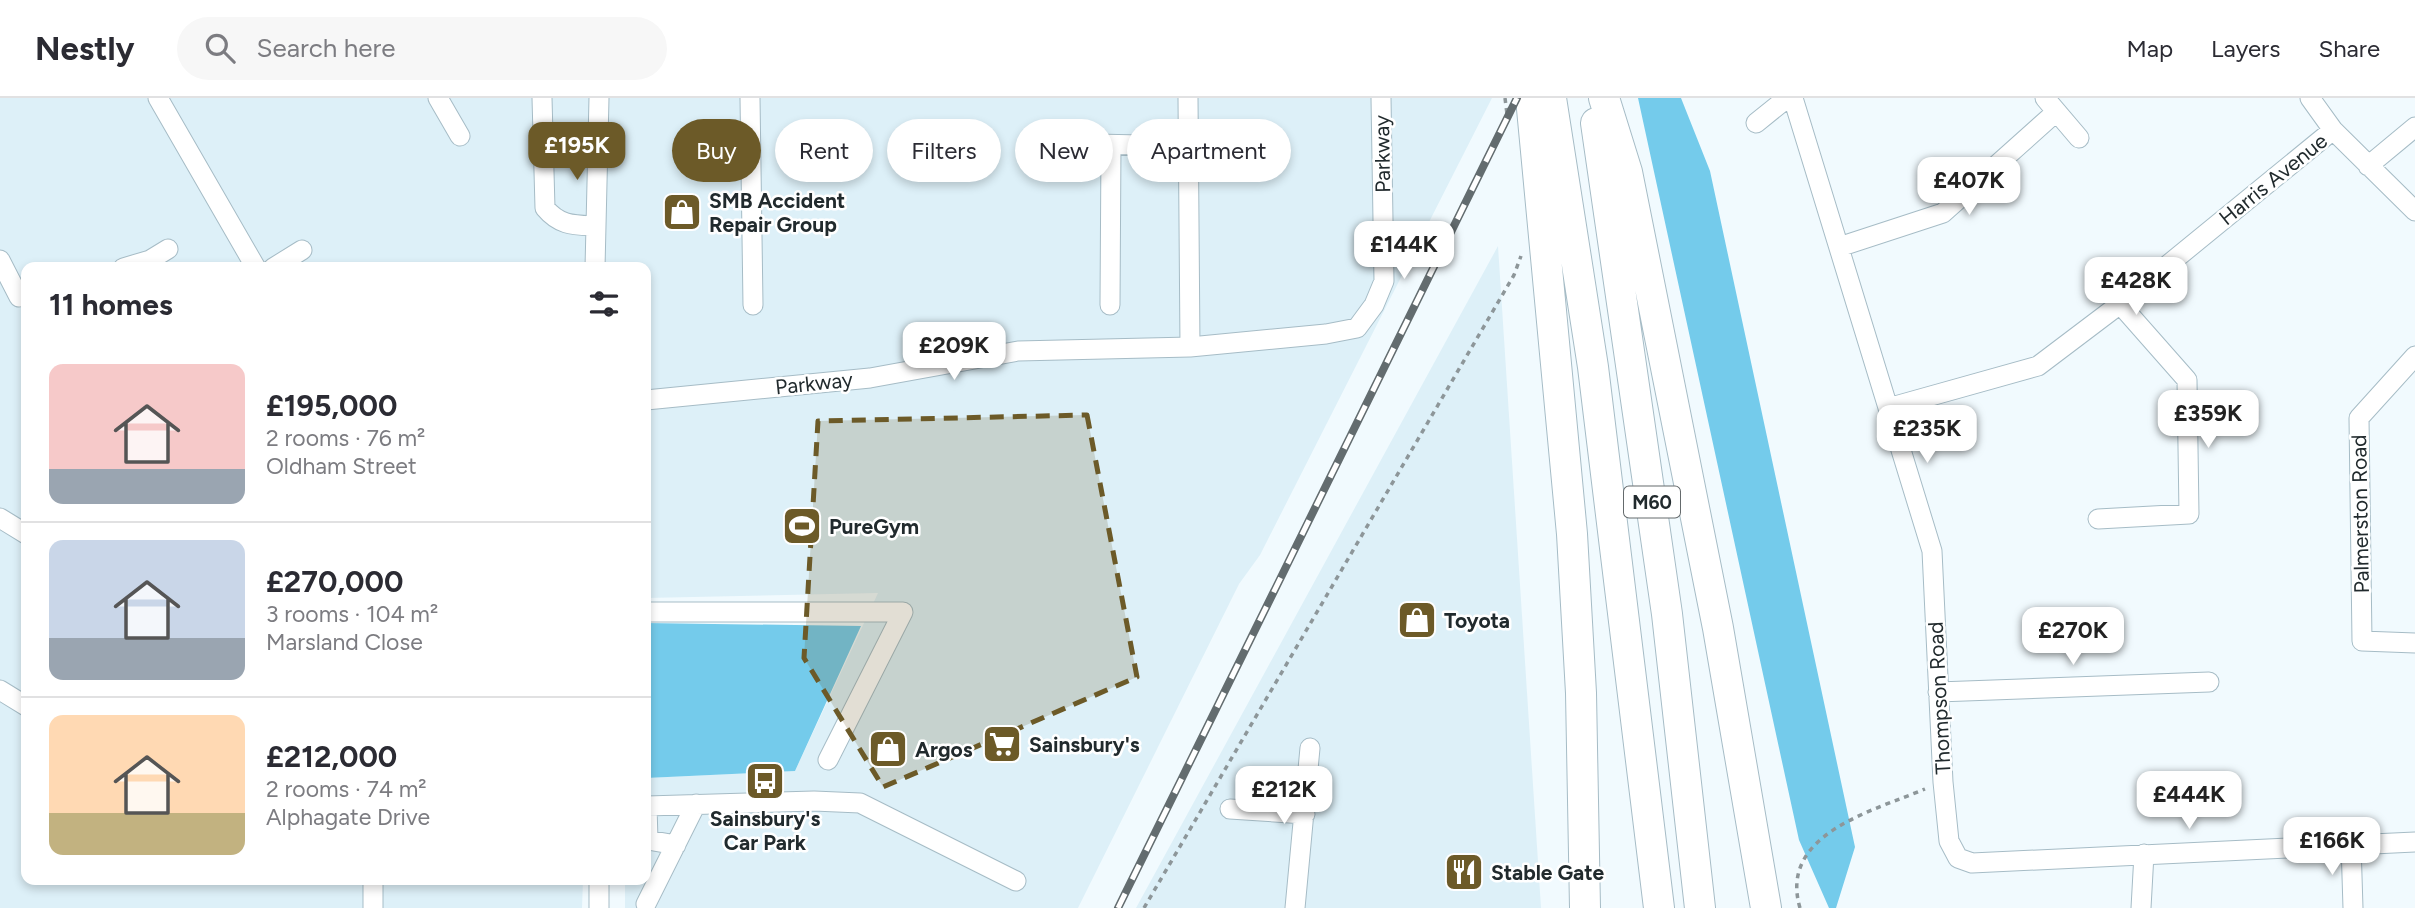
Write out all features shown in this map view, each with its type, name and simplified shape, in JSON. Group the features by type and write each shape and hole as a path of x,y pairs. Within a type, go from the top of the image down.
{"highway":[{"path":"1531,98 1572,534 1581,693 1585,908"},
{"name":"M60","path":"1551,98 1593,367 1659,908"},
{"name":"M60","path":"1592,98 1667,614 1700,908"},
{"name":"M60","path":"1604,98 1627,172 1718,628 1766,908"}],"street":[{"path":"158,98 253,262"},
{"path":"438,98 460,136"},
{"path":"542,98 545,208 554,220 568,225 596,226"},
{"path":"595,262 599,98"},
{"path":"751,98 752,305"},
{"path":"1188,98 1188,119"},
{"name":"Parkway","path":"651,399 870,377 1018,351 1190,347 1326,334 1357,328 1374,305 1384,281 1381,98"},
{"path":"1756,123 1787,98"},
{"name":"Thompson Road","path":"1793,98 1932,551 1943,782 1949,841 1958,858 1972,863 2415,842"},
{"path":"2310,98 2333,130 2415,211"},
{"path":"1839,247 1943,213 2051,105 2079,138"},
{"path":"2368,166 2415,127"},
{"name":"Harris Avenue","path":"1888,408 2038,366 2120,304 2333,130"},
{"path":"1110,305 1103,145 1127,145"},
{"path":"1188,182 1190,347"},
{"path":"143,262 168,249"},
{"path":"283,262 302,250"},
{"path":"0,260 21,293"},
{"path":"2098,519 2189,514 2187,380 2120,304"},
{"name":"Palmerston Road","path":"2415,356 2359,418 2362,640 2415,643"},
{"path":"0,518 21,531"},
{"path":"651,612 903,612 828,760"},
{"path":"1938,692 2209,682"},
{"path":"0,690 21,703"},
{"path":"1295,908 1310,748"},
{"path":"651,806 860,803 1016,881"},
{"path":"646,904 696,804"},
{"path":"1230,809 1305,814"},
{"path":"651,841 676,845"},
{"path":"2351,844 2353,908"},
{"path":"2141,908 2144,853"},
{"path":"373,885 373,908"},
{"path":"598,885 598,908"}],"path":[{"path":"1504,98 1509,124"},
{"path":"1144,908 1507,287 1522,253"},
{"path":"1800,908 1796,894 1796,873 1810,849 1838,826 1943,782"}],"highlighted area":[{"path":"1087,415 1137,677 883,787 804,658 818,421"}],"shaded area":[{"path":"0,98 1492,98 1260,555 1239,584 1078,908 625,908 625,885 651,885 651,778 795,771 878,593 651,598 651,262 21,262 21,885 583,885 582,908 0,908"},
{"path":"1638,98 1681,98 1710,171 1855,847 1836,908 1829,908 1799,840"},
{"path":"1498,246 1541,908 1136,908"},
{"path":"651,623 861,626 795,771 651,778"}],"railway":[{"path":"1118,908 1517,98"}],"place":[{"name":"SMB Accident Repair Group","path":"682,212"},
{"name":"PureGym","path":"802,526"},
{"name":"Toyota","path":"1417,620"},
{"name":"Sainsbury's","path":"1002,744"},
{"name":"Argos","path":"888,749"},
{"name":"Sainsbury's Car Park","path":"765,781"},
{"name":"Stable Gate","path":"1464,872"}]}
